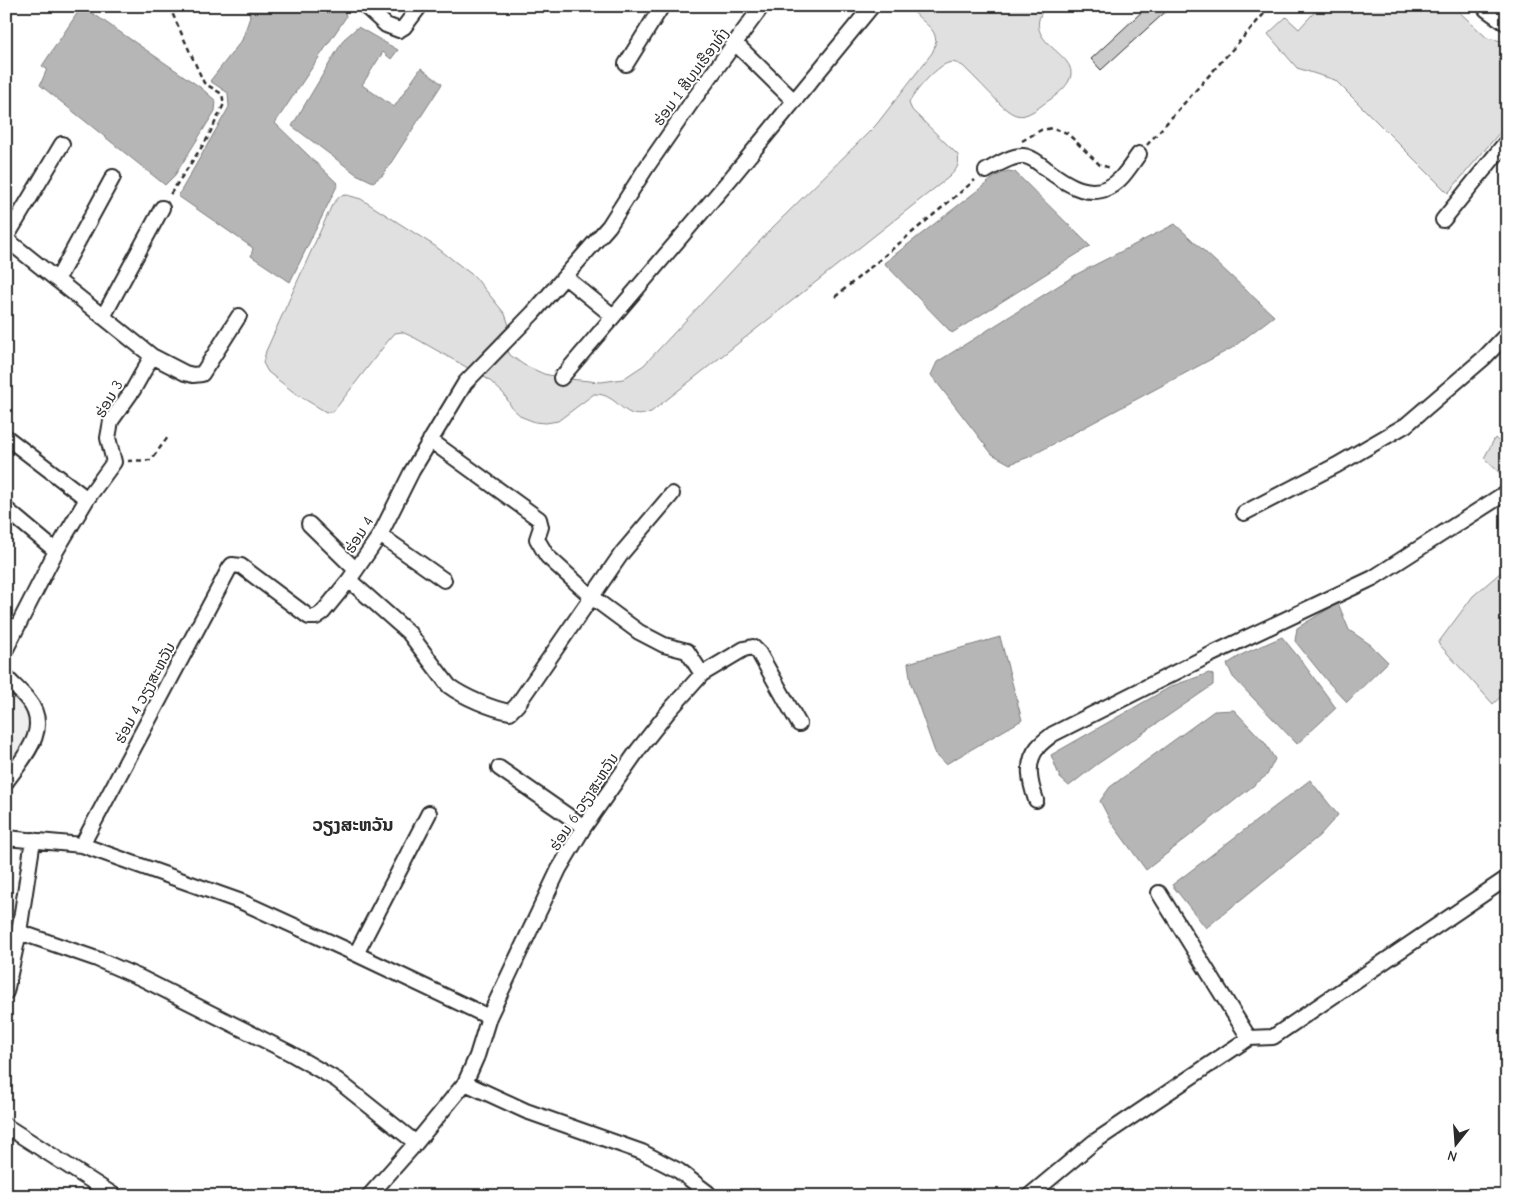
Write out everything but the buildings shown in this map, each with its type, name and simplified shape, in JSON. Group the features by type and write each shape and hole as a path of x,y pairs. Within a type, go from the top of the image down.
{"highway":[{"path":"1490,6 1507,18"}],"street":[{"path":"365,6 386,25 399,30 404,27 420,6"},
{"path":"626,64 662,6"},
{"name":"ຮ່ອມ 1 ສີບຸນເຮືອງທົ່ງ","path":"565,277 609,226 691,103 762,6"},
{"path":"561,378 872,6"},
{"path":"735,43 794,101"},
{"path":"1443,220 1507,141"},
{"path":"62,144 6,239 152,356 186,373 193,375 202,374 239,316"},
{"path":"986,171 1013,158 1024,155 1038,162 1073,188 1090,192 1105,189 1120,180 1139,154"},
{"path":"57,280 113,177"},
{"path":"103,317 162,208"},
{"path":"565,277 613,316"},
{"name":"ຮ່ອມ 4","path":"241,566 309,617 316,617 323,612 353,575 380,535 430,440 465,383 565,277"},
{"path":"1244,513 1337,465 1406,425 1484,358 1507,334"},
{"name":"ຮ່ອມ 3","path":"114,462 108,438 111,421 133,390 152,356"},
{"path":"6,437 87,499"},
{"path":"430,440 539,519 541,527 537,539 547,556 592,598 639,632 664,645 687,651 702,674"},
{"path":"6,649 56,551 87,499 114,462"},
{"path":"1036,800 1031,786 1030,763 1037,748 1053,734 1212,654 1373,578 1507,492"},
{"path":"309,524 353,575 409,633 449,686 457,692 500,711 510,712 517,705 592,598 622,552 672,494"},
{"path":"6,509 56,551"},
{"path":"380,535 444,580"},
{"name":"ຮ່ອມ 4 ວຽງສະຫວັນ","path":"82,845 228,568 232,565 241,566"},
{"name":"ຮ່ອມ 6 ວຽງສະຫວັນ","path":"375,1194 465,1083 477,1056 489,1018 559,869 584,827 638,750 668,712 702,674 744,649 753,647 759,653 799,724"},
{"path":"6,678 29,700 36,712 38,724 33,743 6,782"},
{"path":"499,768 584,827"},
{"path":"356,954 428,813"},
{"path":"6,838 82,845 242,902 489,1018"},
{"path":"6,992 19,932 33,840"},
{"path":"1029,1196 1094,1142 1249,1038 1273,1037 1507,878"},
{"path":"1159,893 1249,1038"},
{"path":"19,932 97,959 141,978 290,1053 337,1080 416,1143"},
{"path":"465,1083 526,1111 642,1152 678,1171 708,1193"},
{"path":"6,1126 115,1196"}],"path":[{"path":"162,208 207,139 224,104 222,94 204,83 169,6"},
{"path":"1139,154 1271,6"},
{"path":"1019,144 1041,130 1053,128 1067,133 1100,165 1114,169"},
{"path":"835,297 986,171"},
{"path":"114,462 151,460 168,437"}],"shaded area":[{"path":"82,6 200,87 216,101 215,111 175,175 165,185 40,85 47,69 42,66"},
{"path":"248,6 344,6 346,17 275,123 338,184 290,282 251,256 253,248 178,196 229,107 228,93 210,81 242,40 250,17"},
{"path":"910,6 1046,6 1039,21 1041,33 1048,44 1067,62 1071,72 1067,84 1037,109 1020,116 1010,112 1001,105 963,66 950,62 943,65 921,86 909,103 912,110 958,155 958,165 954,172 651,412 641,415 634,414 610,398 594,394 558,421 535,422 522,417 512,408 504,394 489,380 402,332 395,333 388,341 333,412 326,412 296,394 268,372 263,363 266,351 332,205 340,196 347,195 361,199 435,246 475,277 505,314 510,328 506,347 510,355 524,365 544,374 568,379 601,382 623,379 644,365 772,228 876,125 932,53 935,45 933,32"},
{"path":"1320,6 1453,6 1487,38 1507,42 1507,124 1448,193 1335,80 1297,68 1268,34 1286,17 1299,29"},
{"path":"358,27 398,50 391,59 383,52 362,85 394,107 421,68 442,84 383,175 373,182 356,174 292,126 344,39"},
{"path":"1008,171 1015,172 1090,246 952,333 884,263 996,176"},
{"path":"1175,224 1274,316 1232,348 1029,457 1010,464 992,454 931,375 937,362 1077,274"},
{"path":"1495,438 1507,449 1507,480 1484,458"},
{"path":"1507,567 1507,691 1493,704 1438,643 1473,596"},
{"path":"1338,603 1349,630 1371,645 1388,662 1347,702 1295,641 1297,628"},
{"path":"1000,637 1022,720 946,764 936,755 911,684 908,663"},
{"path":"1282,637 1336,708 1297,744 1233,677 1227,664 1243,654"},
{"path":"1209,673 1213,675 1213,685 1096,765 1069,786 1060,778 1051,755 1172,686"},
{"path":"6,681 42,714 6,772"},
{"path":"1234,710 1265,743 1275,759 1267,775 1146,870 1111,822 1100,801 1110,787 1214,711"},
{"path":"1310,780 1338,815 1319,836 1206,928 1172,885"}],"district":[{"name":"ວຽງສະຫວັນ","path":"353,825"}]}
